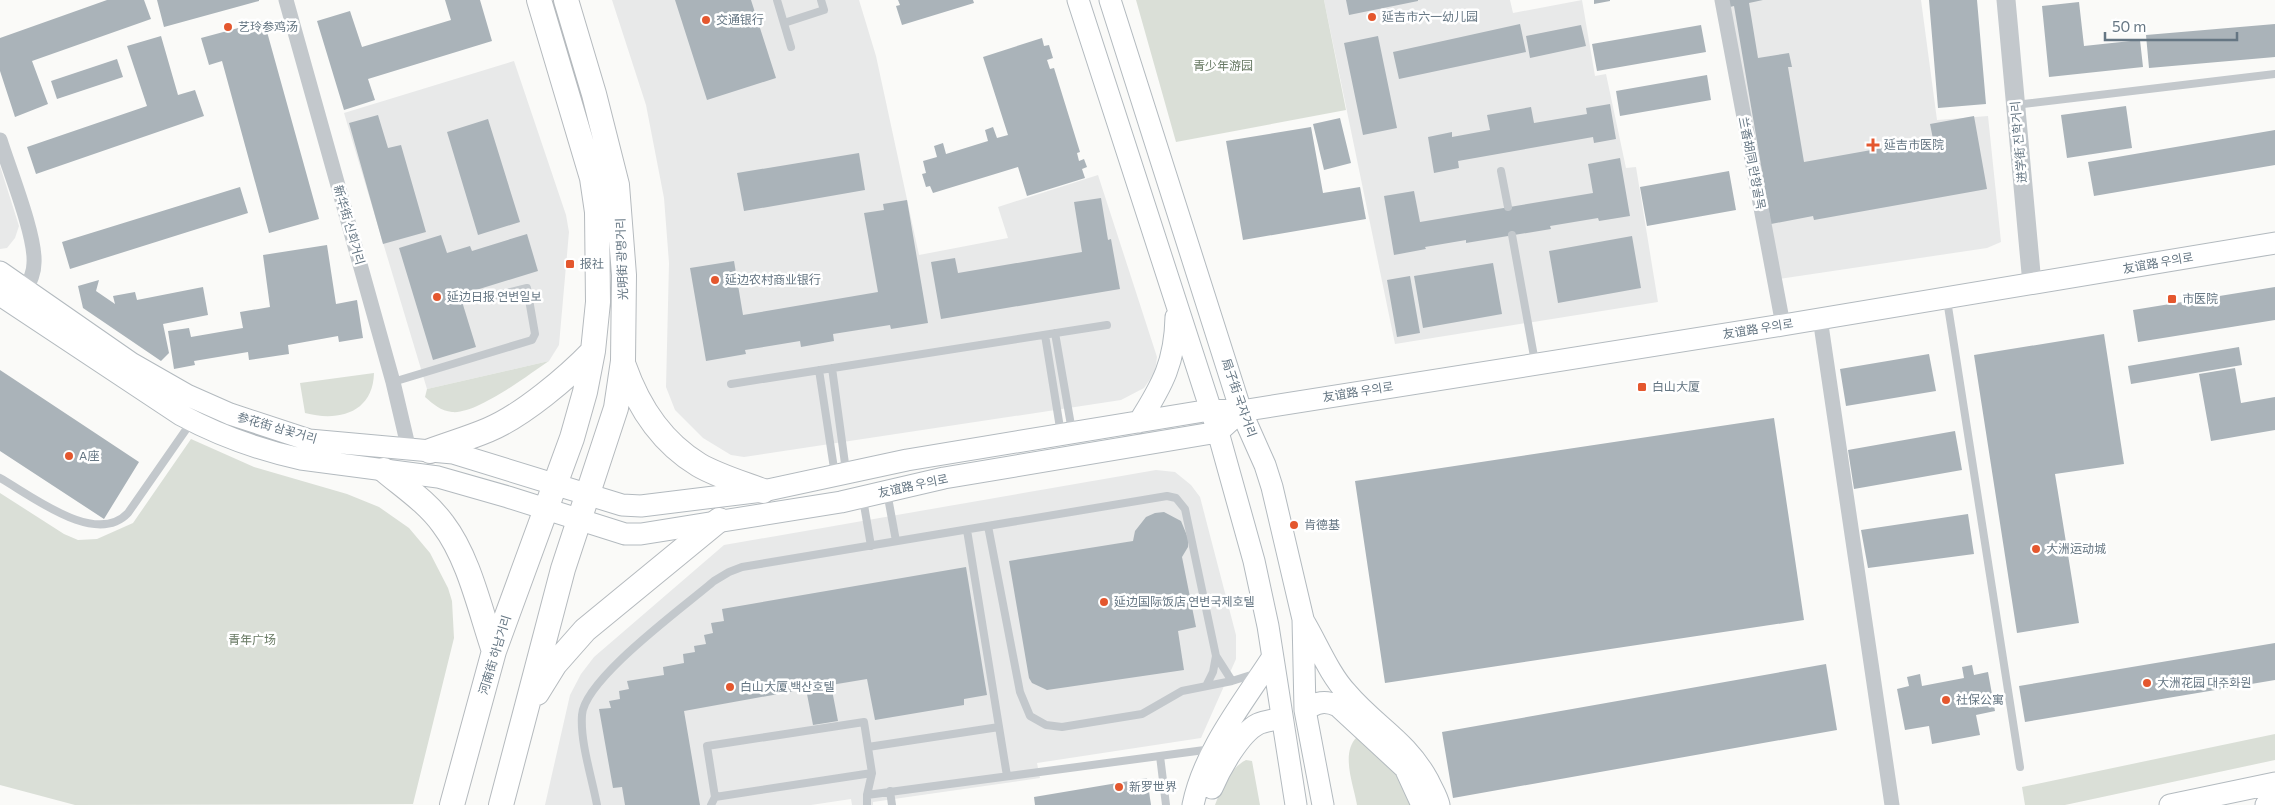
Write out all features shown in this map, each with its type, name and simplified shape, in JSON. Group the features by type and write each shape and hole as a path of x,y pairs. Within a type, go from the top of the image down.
{"main road":[{"name":"光明街 광명거리","path":"539,0 592,178 597,212 598,302 593,351 582,401 545,509"},
{"name":"光明街 광명거리","path":"566,0 594,94 617,185 624,275 623,362 616,408 579,520"},
{"path":"1078,0 1218,432 1254,561 1296,805"},
{"name":"局子街 국자거리","path":"1110,0 1241,411 1265,465 1272,487 1303,619 1305,710 1323,805"},
{"name":"友谊路 우의로","path":"587,495 622,505 641,506 763,491 907,460 1210,410 1241,411 1783,325 2275,243"},
{"name":"参花街 삼꽃거리","path":"0,272 131,363 187,394 230,414 309,440 452,453 555,483 587,495"},
{"name":"参花街 삼꽃거리","path":"0,295 192,421 281,455 438,477 579,520"},
{"path":"1139,422 1159,391 1172,357 1176,341 1177,302"},
{"path":"419,451 489,430 520,412 579,366 593,351"},
{"path":"623,362 633,392 641,406 653,423 682,452 700,465 763,491"},
{"path":"1218,432 1241,411"},
{"name":"友谊路 우의로","path":"579,520 624,534 641,534 863,497 944,478 1218,432"},
{"path":"384,470 427,506 443,524 460,551 494,651"},
{"name":"河南街 하남거리","path":"452,805 494,651 545,509"},
{"path":"501,805 563,569 579,520"},
{"path":"524,714 555,664 585,630 718,520"},
{"path":"1303,619 1335,678 1347,694 1407,749 1425,775 1438,798 1439,805"},
{"path":"1193,805 1202,777 1216,749 1272,658"},
{"path":"1305,710 1321,702 1330,702 1338,706 1405,768 1422,805"},
{"path":"1207,805 1216,778 1249,731 1258,724 1281,718"},
{"path":"2170,805 2275,783"},
{"path":"2266,805 2275,803"}],"street":[{"name":"新华街 신화거리","path":"286,0 393,382 419,451"},
{"name":"兰香胡同 란향골목","path":"1722,0 1783,325"},
{"name":"进学街 진학거리","path":"2006,0 2032,284"},
{"path":"0,140 28,230 35,262 32,278 26,289"},
{"path":"1820,318 1892,805"}],"lane":[{"path":"777,0 791,47"},
{"path":"784,23 824,10 821,0"},
{"path":"2015,105 2275,74"},
{"path":"1501,171 1508,207"},
{"path":"1512,235 1535,364"},
{"path":"393,382 532,340 535,334 527,288 494,296"},
{"path":"1947,298 2020,767"},
{"path":"731,384 1106,325"},
{"path":"1055,333 1067,434"},
{"path":"1045,335 1067,434"},
{"path":"832,368 841,474"},
{"path":"819,370 841,474"},
{"path":"0,478 73,520 108,525 121,521 128,513 192,421"},
{"path":"887,491 896,541"},
{"path":"597,805 582,715 588,696 606,674 714,581 742,567 1167,496 1176,498 1185,509 1216,656 1232,681"},
{"path":"863,497 871,546"},
{"path":"988,526 1020,692 1026,709 1036,721 1062,728 1142,714 1182,691 1232,681 1251,675 1272,658"},
{"path":"967,530 1007,776"},
{"path":"1206,686 1216,656"},
{"path":"711,805 715,797 707,746 864,722 872,773 867,794 868,805"},
{"path":"868,747 999,728"},
{"path":"867,794 1216,749"},
{"path":"1160,756 1166,805"},
{"path":"715,797 872,773"},
{"path":"890,791 892,805"}],"shaded area":[{"path":"612,0 859,0 876,56 919,255 1008,238 998,207 1098,175 1157,357 1155,372 1144,388 1121,400 744,457 731,455 703,438 675,410 666,387 669,263 664,198 646,105"},
{"path":"1324,0 1510,0 1513,13 1582,0 1595,76 1606,74 1626,168 1636,167 1658,302 1395,344"},
{"name":"延吉市医院","path":"1728,0 1921,0 1937,120 1988,116 2001,242 1987,248 1779,279"},
{"path":"514,61 566,215 569,232 559,345 549,361 427,389 344,113"},
{"path":"0,166 19,226 15,238 7,248 0,249"},
{"path":"1156,470 1175,472 1191,485 1200,497 1236,635 1236,659 1201,738 1037,763 1040,778 873,802 873,805 852,805 851,799 811,805 545,805 570,695 581,674 594,657 724,545"}],"green space":[{"name":"青少年游园","path":"1136,0 1324,0 1346,110 1176,142"},
{"path":"549,361 502,393 488,401 462,411 452,412 444,410 434,405 425,397 427,389"},
{"path":"374,373 372,387 367,397 360,406 352,411 330,416 317,416 305,413 300,383"},
{"name":"青年广场","path":"191,439 254,467 347,494 379,507 409,528 430,553 448,588 452,601 454,638 413,804 75,805 0,785 0,493 64,534 78,540 97,539 133,523"},
{"path":"2275,734 2275,760 2065,805 2025,805 2022,787"},
{"path":"1357,737 1396,767 1414,805 1357,805 1351,779 1349,752"},
{"path":"1246,760 1252,761 1260,805 1215,805 1223,786 1235,768"}],"building":[{"path":"107,0 144,0 151,19 32,61 48,104 15,117 0,71 0,38"},
{"path":"157,0 259,0 259,1 164,27"},
{"path":"445,0 480,0 492,41 368,79 375,100 344,110 317,21 350,11 362,47 451,20"},
{"path":"675,0 751,0 776,78 707,100"},
{"path":"898,0 973,0 974,3 902,25 896,6 900,5"},
{"path":"1346,0 1418,0 1418,1 1349,15"},
{"path":"1594,0 1610,0 1610,1 1594,4"},
{"path":"1729,0 1763,0 1749,3 1758,58 1789,53 1792,67 1788,67 1804,162 1933,139 1930,124 1974,116 1987,189 1814,220 1813,216 1771,224 1734,6 1730,7"},
{"path":"1929,0 1977,0 1986,104 1938,108"},
{"path":"2079,2 2084,46 2140,40 2143,67 2049,77 2042,6"},
{"path":"264,21 319,219 269,233 222,61 209,65 201,38"},
{"path":"1520,24 1526,52 1399,79 1393,52"},
{"path":"2275,24 2275,57 2149,68 2146,35"},
{"path":"1581,25 1586,46 1530,58 1526,36"},
{"path":"1701,25 1706,52 1597,71 1592,44"},
{"path":"161,36 178,95 195,90 204,116 36,174 27,147 147,106 127,46"},
{"path":"1378,36 1397,128 1363,135 1344,43"},
{"path":"1042,38 1044,46 1049,45 1053,58 1047,60 1050,69 1054,68 1080,152 1077,153 1079,161 1084,159 1087,167 1082,169 1085,178 1027,196 1018,167 933,193 930,186 926,187 922,174 926,173 923,161 937,157 934,146 943,143 946,154 988,141 985,130 993,127 997,138 1008,135 983,57"},
{"path":"117,59 123,77 57,99 51,81"},
{"path":"1707,75 1711,100 1620,116 1616,91"},
{"path":"1610,104 1616,139 1594,143 1593,137 1458,161 1459,168 1434,173 1428,137 1452,132 1452,137 1490,130 1487,115 1531,107 1534,123 1587,114 1586,108"},
{"path":"2126,106 2132,148 2067,158 2061,115"},
{"path":"378,115 388,148 401,145 426,232 383,244 349,123"},
{"path":"1340,118 1351,163 1324,170 1313,124"},
{"path":"488,119 520,222 478,235 447,132"},
{"path":"1311,127 1323,193 1360,187 1366,219 1243,240 1226,141"},
{"path":"2275,130 2275,165 2094,196 2088,162"},
{"path":"859,153 865,190 744,211 737,173"},
{"path":"1620,158 1630,216 1599,221 1598,218 1550,226 1551,229 1466,243 1466,240 1425,247 1426,249 1394,255 1384,196 1414,191 1420,222 1593,193 1588,164"},
{"path":"1729,171 1736,210 1647,226 1640,187"},
{"path":"240,187 248,213 70,269 62,242"},
{"path":"1101,198 1108,240 1111,239 1120,289 941,319 931,262 955,258 958,273 1082,252 1074,202"},
{"name":"延边农村商业银行","path":"907,200 928,323 891,329 890,325 833,334 834,341 801,347 800,341 745,350 746,354 706,361 690,268 734,261 743,315 878,292 864,213 884,210 883,204"},
{"name":"延边日报 연변일보","path":"527,234 538,271 460,295 476,347 433,360 399,248 441,235 447,253 470,246 472,251"},
{"path":"1632,236 1641,288 1558,303 1549,251"},
{"path":"327,245 336,304 357,300 363,338 339,342 338,336 288,345 289,354 249,360 248,352 194,361 195,365 174,369 168,331 189,328 191,337 243,328 240,312 270,307 263,255"},
{"path":"1493,263 1502,314 1423,328 1414,276"},
{"path":"1410,276 1420,333 1397,337 1387,280"},
{"path":"99,280 96,291 115,304 113,296 135,292 137,300 203,287 208,315 163,324 169,353 161,361 83,308 78,286"},
{"path":"2275,287 2275,320 2138,342 2133,310"},
{"name":"大洲运动城","path":"2104,334 2124,464 2055,474 2079,623 2017,633 1974,355"},
{"path":"2239,347 2242,365 2131,384 2128,366"},
{"path":"1929,354 1936,391 1846,406 1840,369"},
{"path":"2235,368 2241,403 2275,397 2275,430 2211,441 2199,374"},
{"name":"A座","path":"0,370 139,462 104,519 0,451"},
{"path":"1774,418 1804,620 1385,683 1355,481"},
{"path":"1955,431 1962,470 1854,489 1848,450"},
{"name":"延边国际饭店 연변국제호텔","path":"1164,512 1181,521 1188,538 1188,547 1182,557 1196,627 1178,631 1184,670 1047,690 1032,683 1029,678 1009,561 1133,541 1135,531 1146,517"},
{"path":"1968,514 1974,554 1868,568 1861,530"},
{"name":"白山大厦 백산호텔","path":"966,567 987,695 964,699 964,705 875,720 867,679 831,685 838,721 813,725 806,689 684,711 700,805 625,805 622,787 613,788 599,709 611,708 609,701 620,699 619,691 629,689 627,681 664,675 663,667 684,663 683,654 695,652 694,646 706,644 704,635 713,633 711,623 724,621 722,609"},
{"name":"大洲花园 대주화원","path":"2275,643 2275,680 2025,722 2019,686"},
{"path":"1826,664 1837,730 1453,798 1442,732"},
{"name":"社保公寓","path":"1972,665 1974,675 1988,672 1995,711 1976,715 1980,735 1932,744 1929,726 1905,730 1897,689 1909,686 1907,677 1920,674 1922,686 1964,678 1962,667"},
{"name":"新罗世界","path":"1147,778 1151,805 1035,805 1034,797"}],"place":[{"name":"延吉市六一幼儿园","path":"1372,17"},
{"name":"交通银行","path":"706,20"},
{"name":"艺玲参鸡汤","path":"228,27"},
{"name":"延吉市医院","path":"1873,145"},
{"name":"报社","path":"570,264"},
{"name":"延边农村商业银行","path":"715,280"},
{"name":"延边日报 연변일보","path":"437,297"},
{"name":"市医院","path":"2172,299"},
{"name":"白山大厦","path":"1642,387"},
{"name":"A座","path":"69,456"},
{"name":"肯德基","path":"1294,525"},
{"name":"大洲运动城","path":"2036,549"},
{"name":"延边国际饭店 연변국제호텔","path":"1104,602"},
{"name":"大洲花园 대주화원","path":"2147,683"},
{"name":"白山大厦 백산호텔","path":"730,687"},
{"name":"社保公寓","path":"1946,700"},
{"name":"新罗世界","path":"1119,787"}]}
